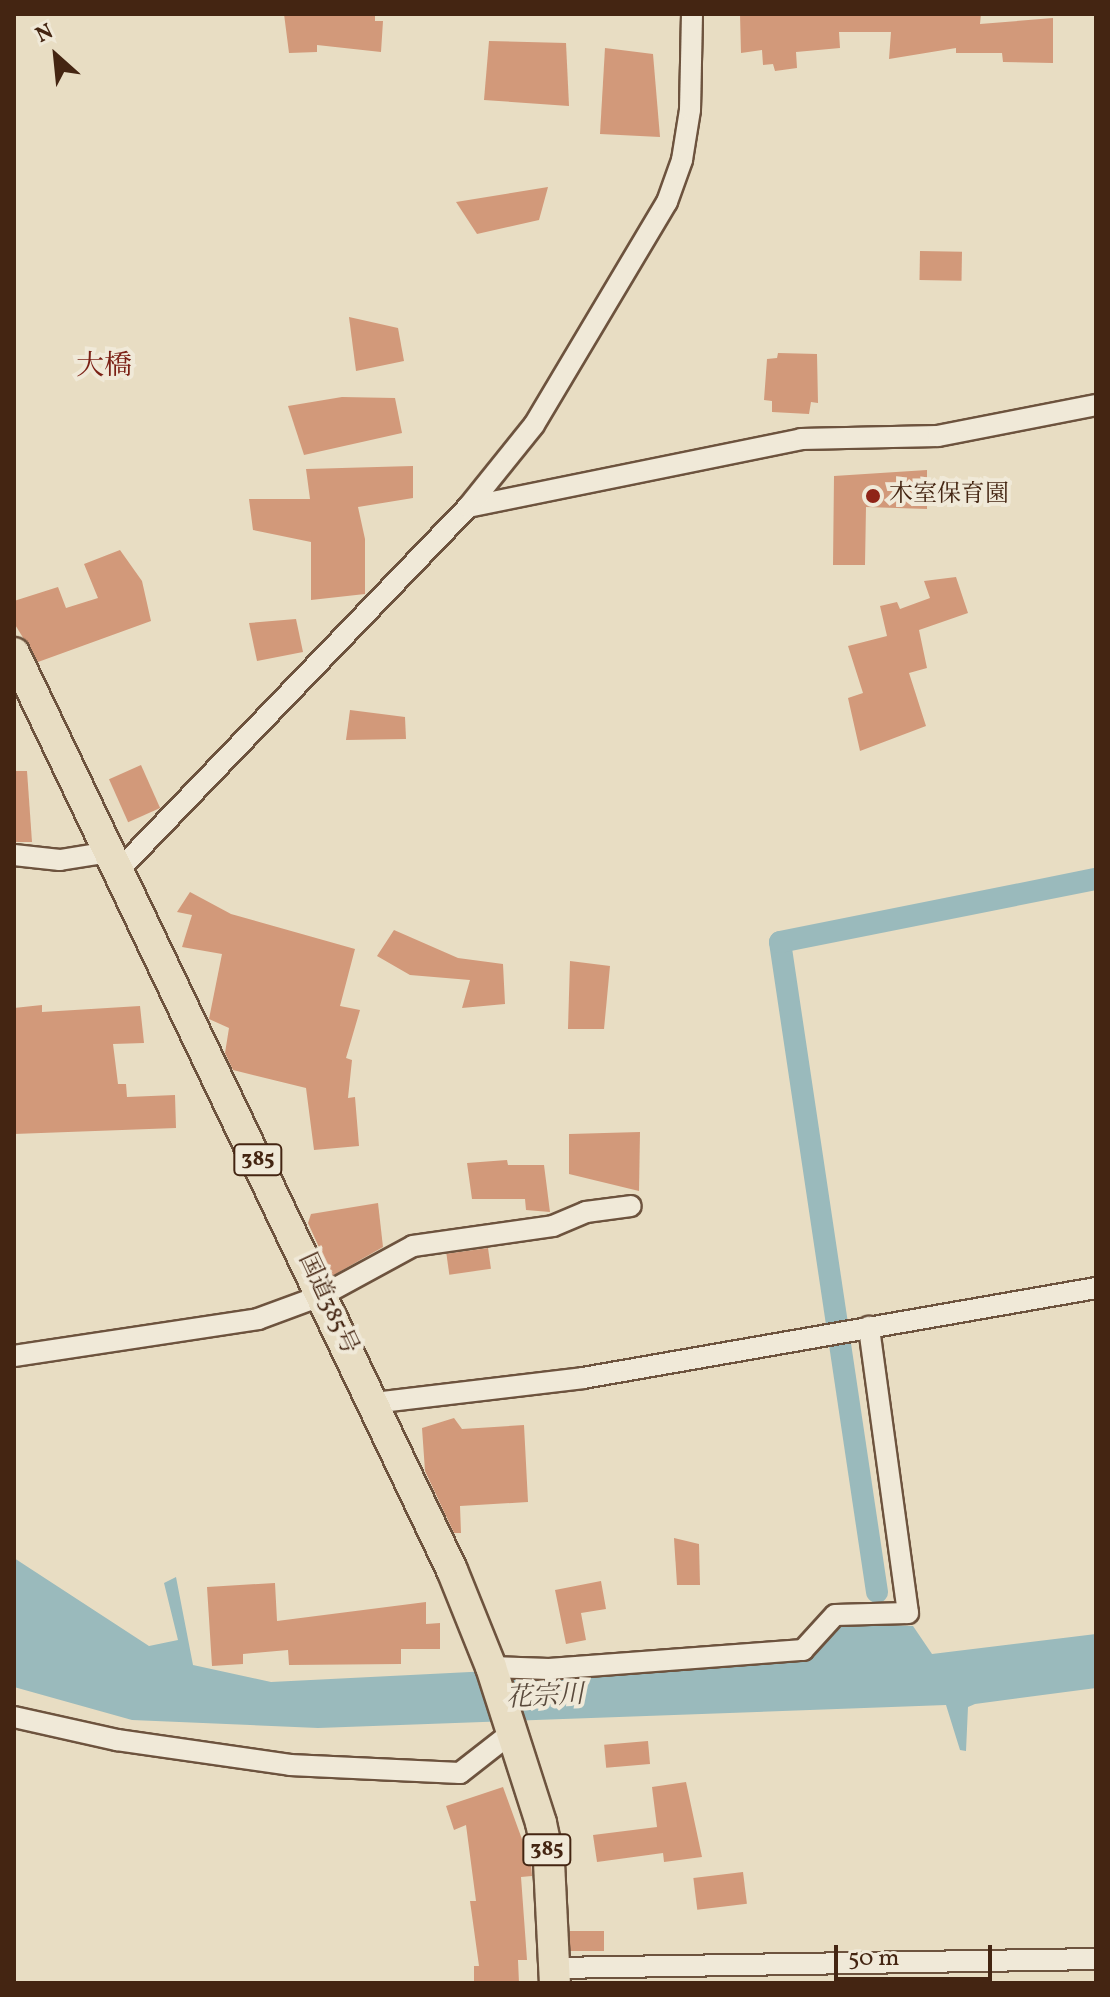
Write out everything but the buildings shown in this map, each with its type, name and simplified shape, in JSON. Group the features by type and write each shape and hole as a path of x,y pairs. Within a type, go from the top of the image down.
{"highway":[{"name":"国道385号","path":"14,653 374,1403 491,1669 549,1862 555,1976"}],"street":[{"path":"14,855 114,862 468,507 534,425 667,202 690,110 692,14"},
{"path":"468,507 801,439 938,436 1096,405"},
{"path":"14,1356 258,1319 323,1295 413,1246 553,1226 586,1212 631,1206"},
{"path":"374,1403 583,1378 1096,1288"},
{"path":"491,1669 549,1669 803,1650 835,1615 908,1613 863,1327"},
{"path":"14,1717 117,1740 276,1763 460,1773 509,1729"},
{"path":"555,1976 1096,1959"}],"water":[{"name":"花宗川","path":"14,1558 149,1646 178,1640 164,1583 176,1577 193,1665 271,1682 806,1655 834,1624 864,1624 913,1626 932,1654 1096,1634 1096,1688 968,1707 966,1751 960,1750 946,1705 318,1728 132,1720 14,1687"}],"waterway":[{"path":"877,1592 780,942 1096,879"}],"place":[{"name":"木室保育園","path":"873,496"}],"district":[{"name":"大橋","path":"104,367"}]}
